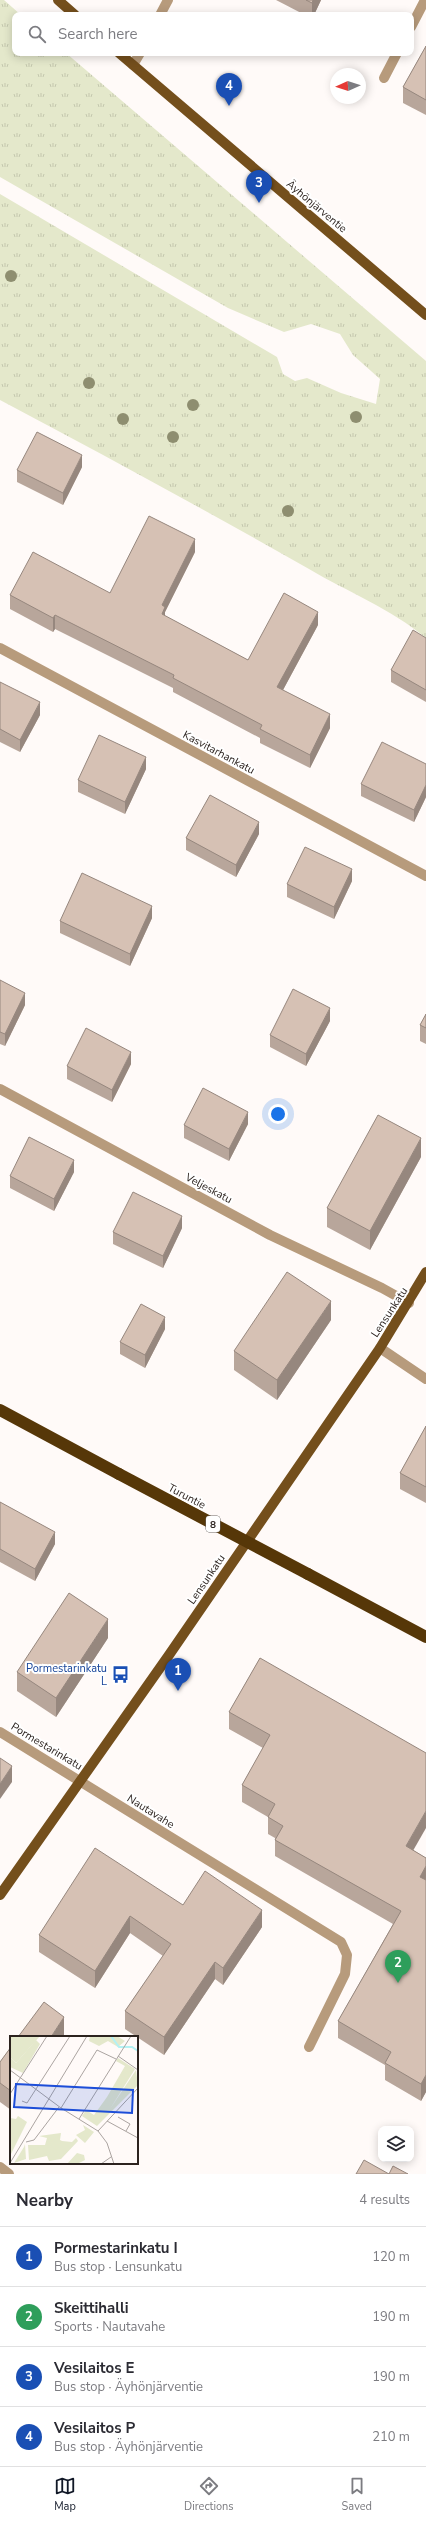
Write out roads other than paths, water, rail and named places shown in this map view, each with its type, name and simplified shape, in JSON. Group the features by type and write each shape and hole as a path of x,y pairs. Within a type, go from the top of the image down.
{"highway":[{"name":"Turuntie","path":"0,1410 426,1637"}],"main road":[{"path":"58,0 72,12"},
{"name":"Äyhönjärventie","path":"122,56 426,315"},
{"name":"Lensunkatu","path":"0,1895 380,1348 409,1303 426,1272"}],"street":[{"path":"162,12 168,0"},
{"path":"414,21 425,0"},
{"path":"133,65 138,56"},
{"path":"384,78 395,56"},
{"name":"Kasvitarhankatu","path":"0,648 426,876"},
{"name":"Veljeskatu","path":"0,1089 270,1235 382,1288 409,1303"},
{"path":"380,1348 426,1379"},
{"name":"Pormestarinkatu","path":"0,1732 81,1780"},
{"name":"Nautavahe","path":"81,1780 208,1862 340,1942 347,1956 345,1974 309,2047"},
{"path":"0,2167 9,2174"}],"place":[{"name":"Vesilaitos P","path":"229,106"},
{"name":"Vesilaitos E","path":"259,203"},
{"name":"Pormestarinkatu L","path":"120,1674"},
{"name":"Pormestarinkatu I","path":"178,1691"},
{"name":"Skeittihalli","path":"398,1983"}]}
